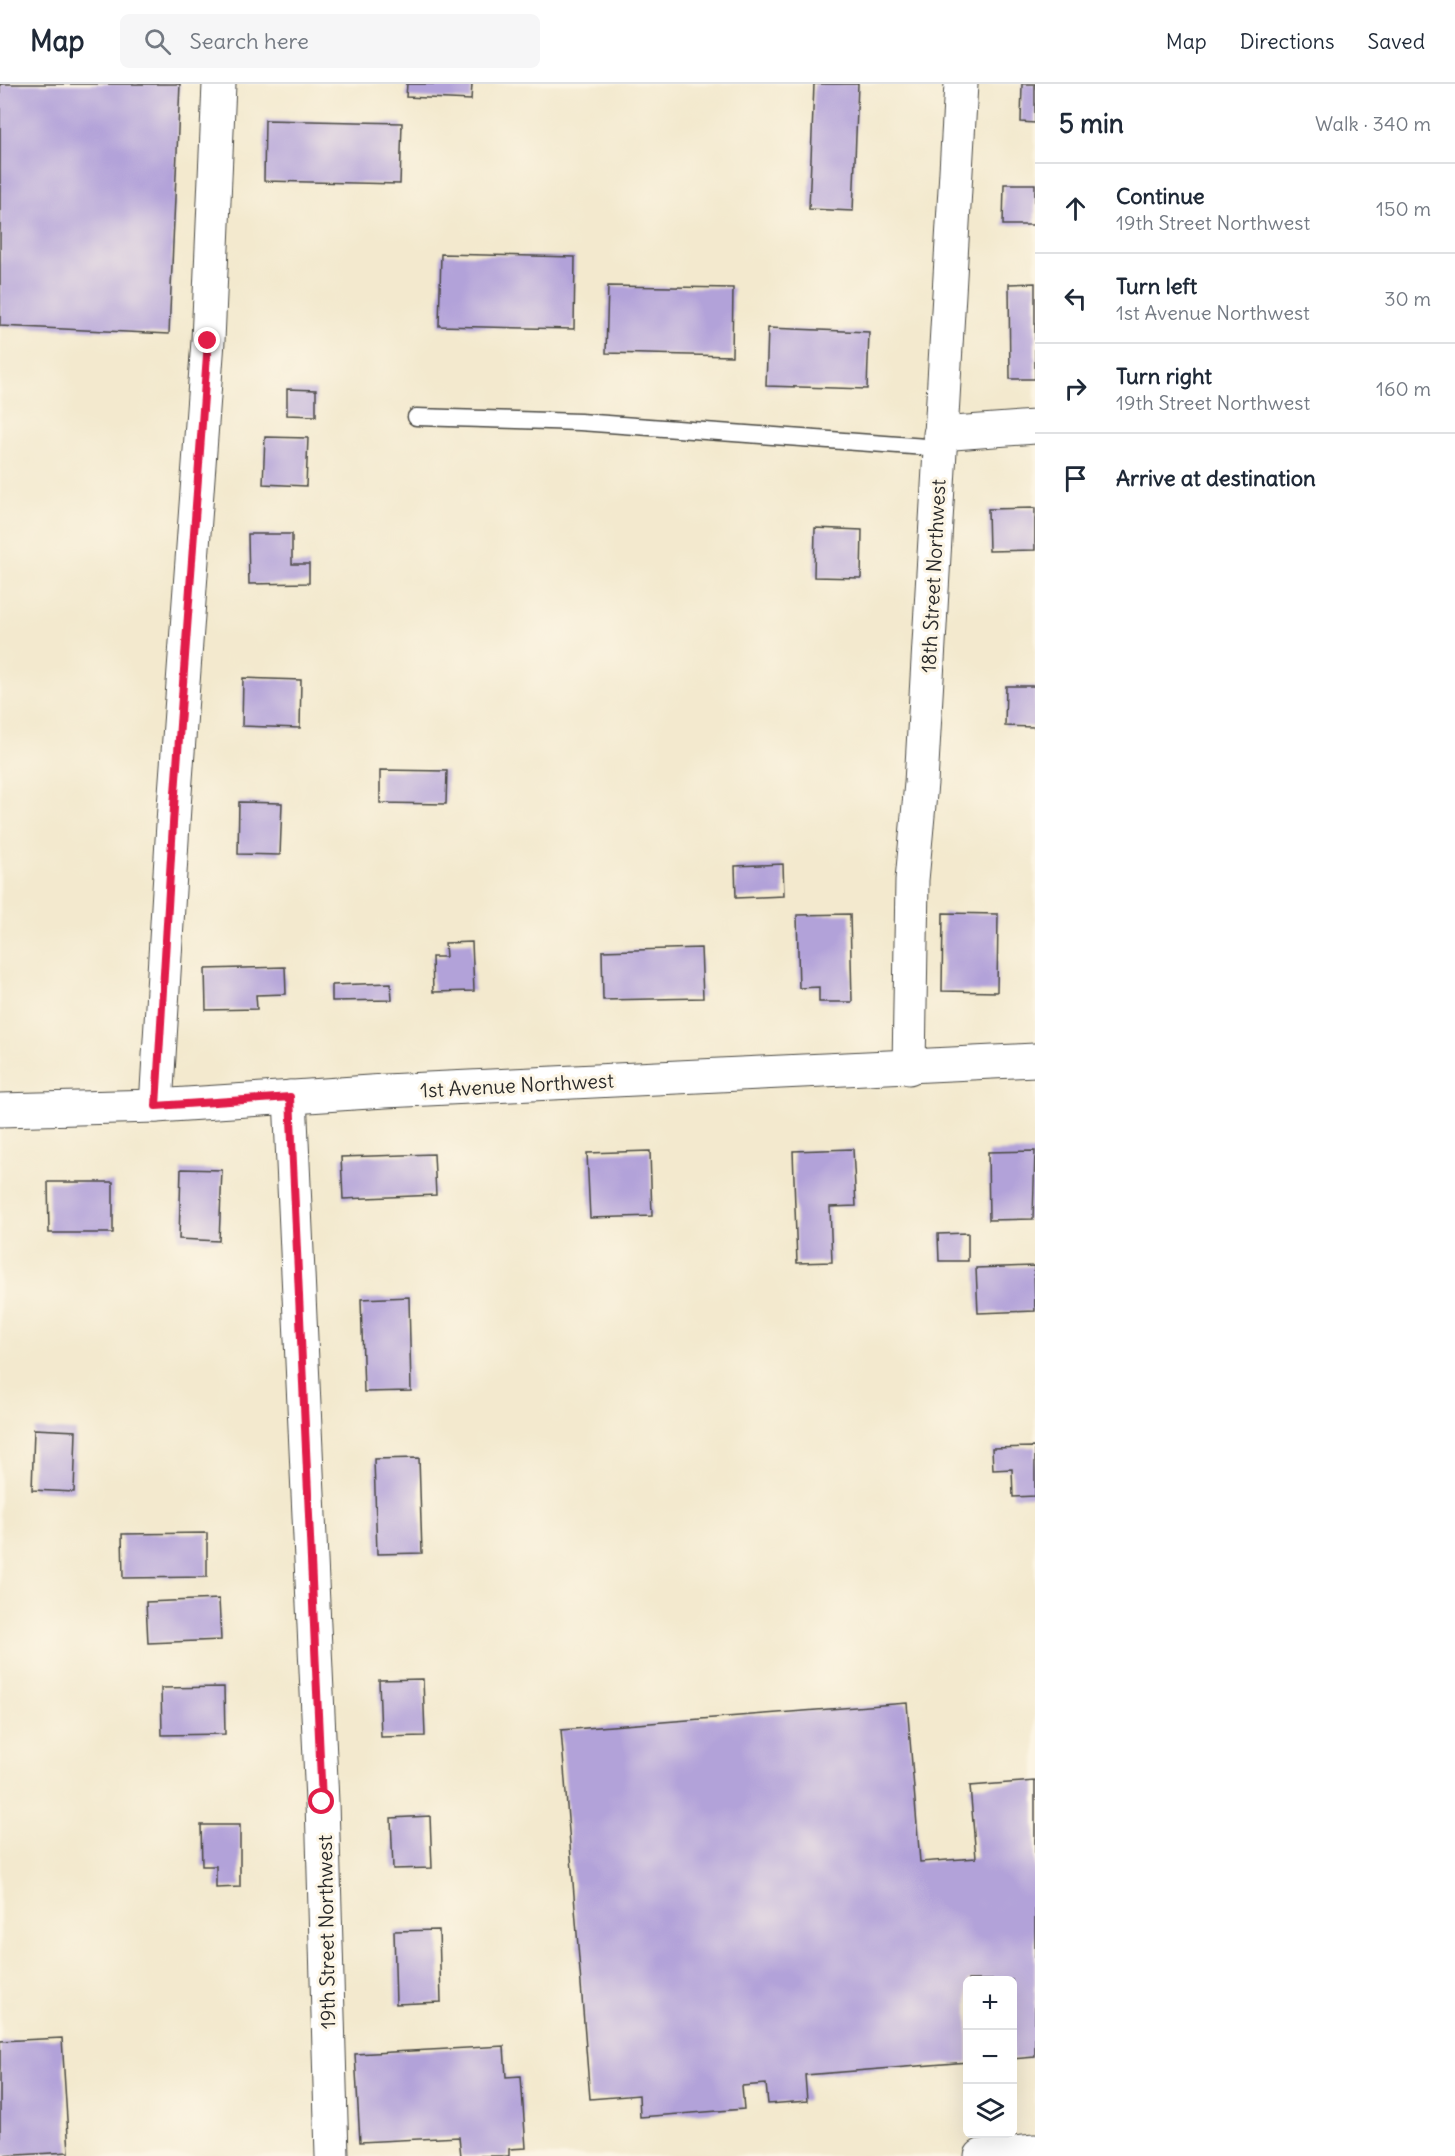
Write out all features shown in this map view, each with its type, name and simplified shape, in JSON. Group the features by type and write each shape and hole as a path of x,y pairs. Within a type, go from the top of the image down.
{"street":[{"path":"156,1106 174,807 208,341 219,84"},
{"name":"18th Street Northwest","path":"909,1068 912,880 921,783 960,84"},
{"path":"940,441 1035,427"},
{"name":"1st Avenue Northwest","path":"0,1110 156,1106 290,1097 1035,1060"},
{"name":"19th Street Northwest","path":"290,1097 322,1802 332,2156"},
{"path":"981,2156 1035,2151"}],"lane":[{"path":"416,417 580,422 940,441"}],"building":[{"path":"0,84 180,84 169,334 0,326"},
{"path":"407,84 472,84 471,100 406,97"},
{"path":"814,84 858,84 853,211 809,209"},
{"path":"1022,84 1035,84 1035,123 1021,122"},
{"path":"265,120 402,123 400,184 264,181"},
{"path":"1004,184 1035,184 1035,225 1003,225"},
{"path":"441,254 575,257 574,329 439,326"},
{"path":"1035,283 1035,379 1010,379 1009,284"},
{"path":"608,286 733,288 732,356 606,353"},
{"path":"768,328 869,332 867,389 766,386"},
{"path":"287,389 316,390 316,416 287,415"},
{"path":"265,437 308,438 306,486 263,484"},
{"path":"1035,508 1035,550 989,551 988,509"},
{"path":"815,528 862,530 861,578 814,577"},
{"path":"248,534 292,534 292,564 309,564 309,583 249,584"},
{"path":"243,678 301,680 300,728 242,726"},
{"path":"1006,686 1035,686 1035,727 1005,726"},
{"path":"380,770 447,771 446,804 380,803"},
{"path":"239,802 282,803 280,855 238,854"},
{"path":"783,864 784,896 736,898 735,866"},
{"path":"943,913 998,914 997,992 942,991"},
{"path":"850,914 852,1002 819,1002 819,987 799,988 797,915"},
{"path":"472,942 474,991 433,992 432,957 446,957 445,943"},
{"path":"701,948 703,998 603,1000 602,951"},
{"path":"285,967 286,994 256,995 257,1009 206,1010 205,969"},
{"path":"391,983 392,1000 332,1001 332,985"},
{"path":"853,1149 856,1206 830,1207 832,1262 797,1263 793,1151"},
{"path":"650,1151 652,1216 590,1218 587,1153"},
{"path":"1035,1151 1033,1219 989,1220 988,1152"},
{"path":"434,1154 436,1195 343,1199 341,1157"},
{"path":"181,1169 222,1170 219,1241 179,1239"},
{"path":"48,1182 113,1182 113,1233 49,1233"},
{"path":"968,1233 968,1261 939,1261 938,1234"},
{"path":"1034,1266 1035,1311 978,1313 976,1268"},
{"path":"409,1297 411,1391 364,1392 361,1299"},
{"path":"34,1429 76,1431 74,1492 32,1490"},
{"path":"1035,1447 1035,1496 1013,1497 1012,1469 993,1470 992,1448"},
{"path":"419,1458 422,1553 377,1554 374,1459"},
{"path":"207,1533 207,1577 123,1578 122,1534"},
{"path":"219,1599 221,1640 148,1643 146,1602"},
{"path":"423,1679 425,1736 381,1737 379,1680"},
{"path":"224,1687 225,1734 162,1735 161,1688"},
{"path":"907,1703 920,1862 976,1858 970,1786 1035,1781 1035,2057 1017,2059 1017,1976 963,1976 963,2062 805,2075 807,2101 768,2104 766,2084 742,2086 744,2109 640,2117 639,2095 590,2099 561,1730"},
{"path":"430,1816 432,1868 393,1869 391,1818"},
{"path":"201,1825 240,1825 240,1887 216,1888 216,1866 202,1866"},
{"path":"439,1930 441,2002 396,2004 394,1931"},
{"path":"62,2038 69,2152 0,2156 0,2041"},
{"path":"504,2046 506,2077 521,2076 526,2148 509,2149 509,2156 461,2156 459,2137 360,2142 355,2054"}],"route":[{"path":"208,341 174,807 156,1106 290,1097 322,1802"}]}
